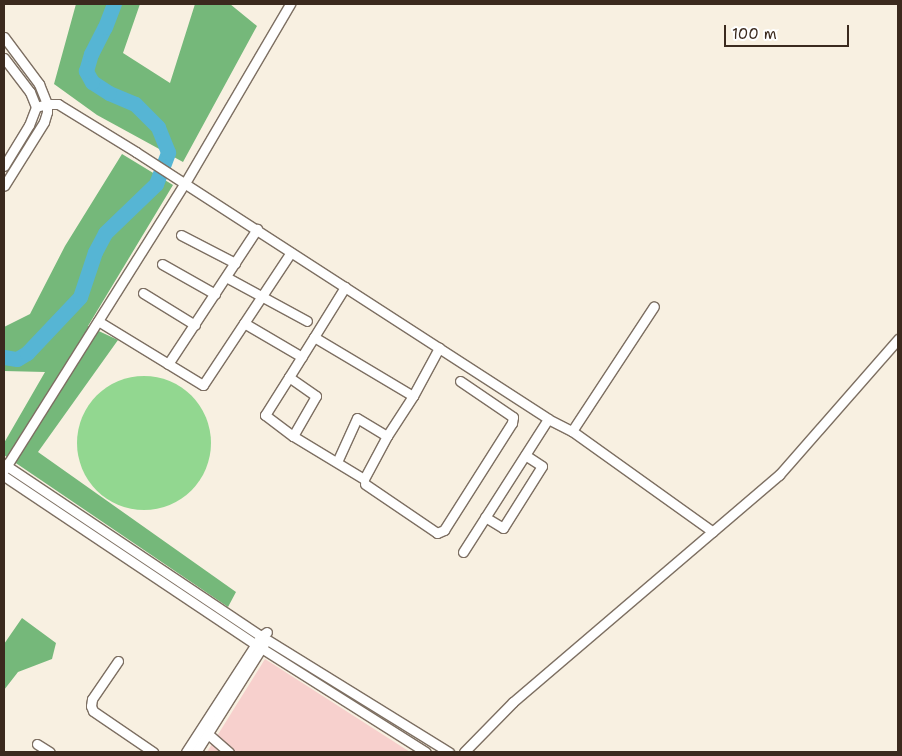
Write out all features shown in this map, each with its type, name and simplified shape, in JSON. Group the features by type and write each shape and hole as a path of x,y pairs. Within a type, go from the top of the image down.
{"street":[{"path":"290,4 185,183 5,467 264,638 449,752"},
{"path":"4,37 40,84 47,104 44,122 4,186"},
{"path":"4,58 30,92 36,107 29,125 4,166"},
{"path":"36,107 58,104 176,177 548,419 572,431 713,532"},
{"path":"168,364 257,229"},
{"path":"181,235 235,263"},
{"path":"98,321 203,385 291,252"},
{"path":"162,264 215,294"},
{"path":"226,277 307,322"},
{"path":"345,286 302,358 264,415 293,436 364,480 387,436 413,396 439,348"},
{"path":"143,293 195,325"},
{"path":"572,431 654,306"},
{"path":"244,323 302,358"},
{"path":"314,337 413,396"},
{"path":"464,752 513,702 779,475 898,339"},
{"path":"289,377 316,396 293,436"},
{"path":"476,392 486,379"},
{"path":"365,484 437,533 441,532 512,423 511,414 460,381"},
{"path":"337,462 358,418 387,436"},
{"path":"463,552 548,419"},
{"path":"485,517 503,528 542,466 525,454"},
{"path":"4,476 259,646 426,752"},
{"path":"196,752 264,638"},
{"path":"186,752 259,646"},
{"path":"118,661 92,699 91,706 93,711 153,752"},
{"path":"208,734 230,752"},
{"path":"37,744 50,752"}],"shaded area":[{"path":"265,659 410,752 207,752"}],"green space":[{"path":"76,4 140,4 123,53 170,83 195,4 230,4 257,26 183,162 97,115 54,84"},
{"path":"122,154 173,185 88,326 118,340 38,452 236,592 228,607 4,455 4,443 45,372 4,371 4,327 30,314 65,246"},
{"path":"144,376 170,381 181,387 191,396 200,406 206,417 211,443 206,469 200,480 191,490 181,499 170,505 144,510 118,505 107,499 97,490 88,480 82,469 77,443 82,417 88,406 97,396 107,387 118,381"},
{"path":"22,618 56,643 52,659 18,672 4,690 4,644"}],"waterway":[{"path":"4,357 17,359 27,353 80,297 95,252 105,233 156,184 168,152 158,127 135,104 109,93 92,82 86,71 91,54 114,4"}]}
